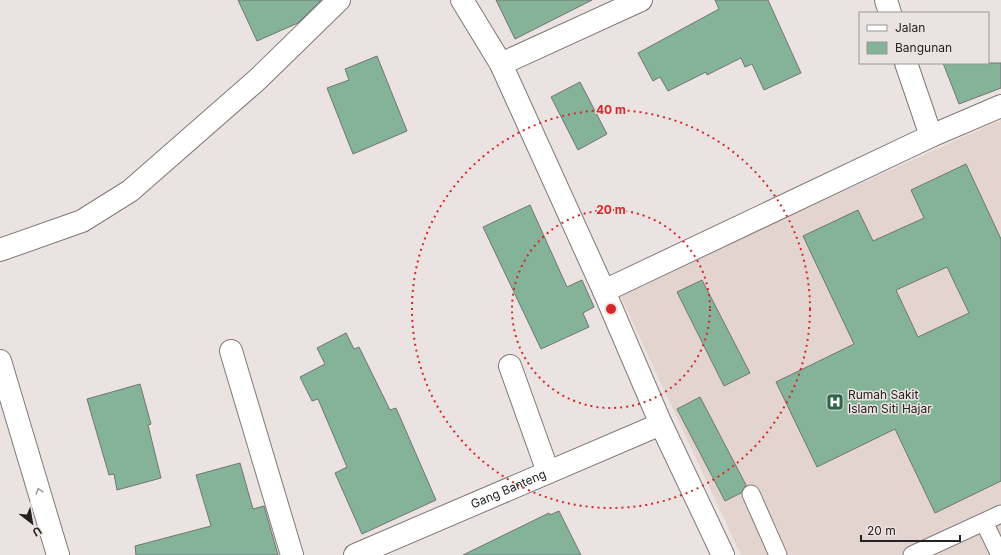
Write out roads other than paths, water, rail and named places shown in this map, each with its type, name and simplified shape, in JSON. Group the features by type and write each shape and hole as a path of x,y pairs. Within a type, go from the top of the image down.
{"street":[{"path":"0,250 82,221 130,190 258,79 339,0"},
{"path":"462,0 502,64 604,291 661,424 723,555"},
{"path":"502,64 640,0"},
{"path":"886,0 890,12"},
{"path":"906,64 931,136"},
{"path":"604,291 931,136 1001,106"},
{"path":"231,351 292,555"},
{"path":"0,361 58,555"},
{"path":"510,366 548,472"},
{"name":"Gang Banteng","path":"355,555 661,424"}],"lane":[{"path":"751,494 778,555"},
{"path":"912,555 1001,514"},
{"path":"984,522 1000,555"}],"place":[{"name":"Rumah Sakit Islam Siti Hajar","path":"835,402"}]}
